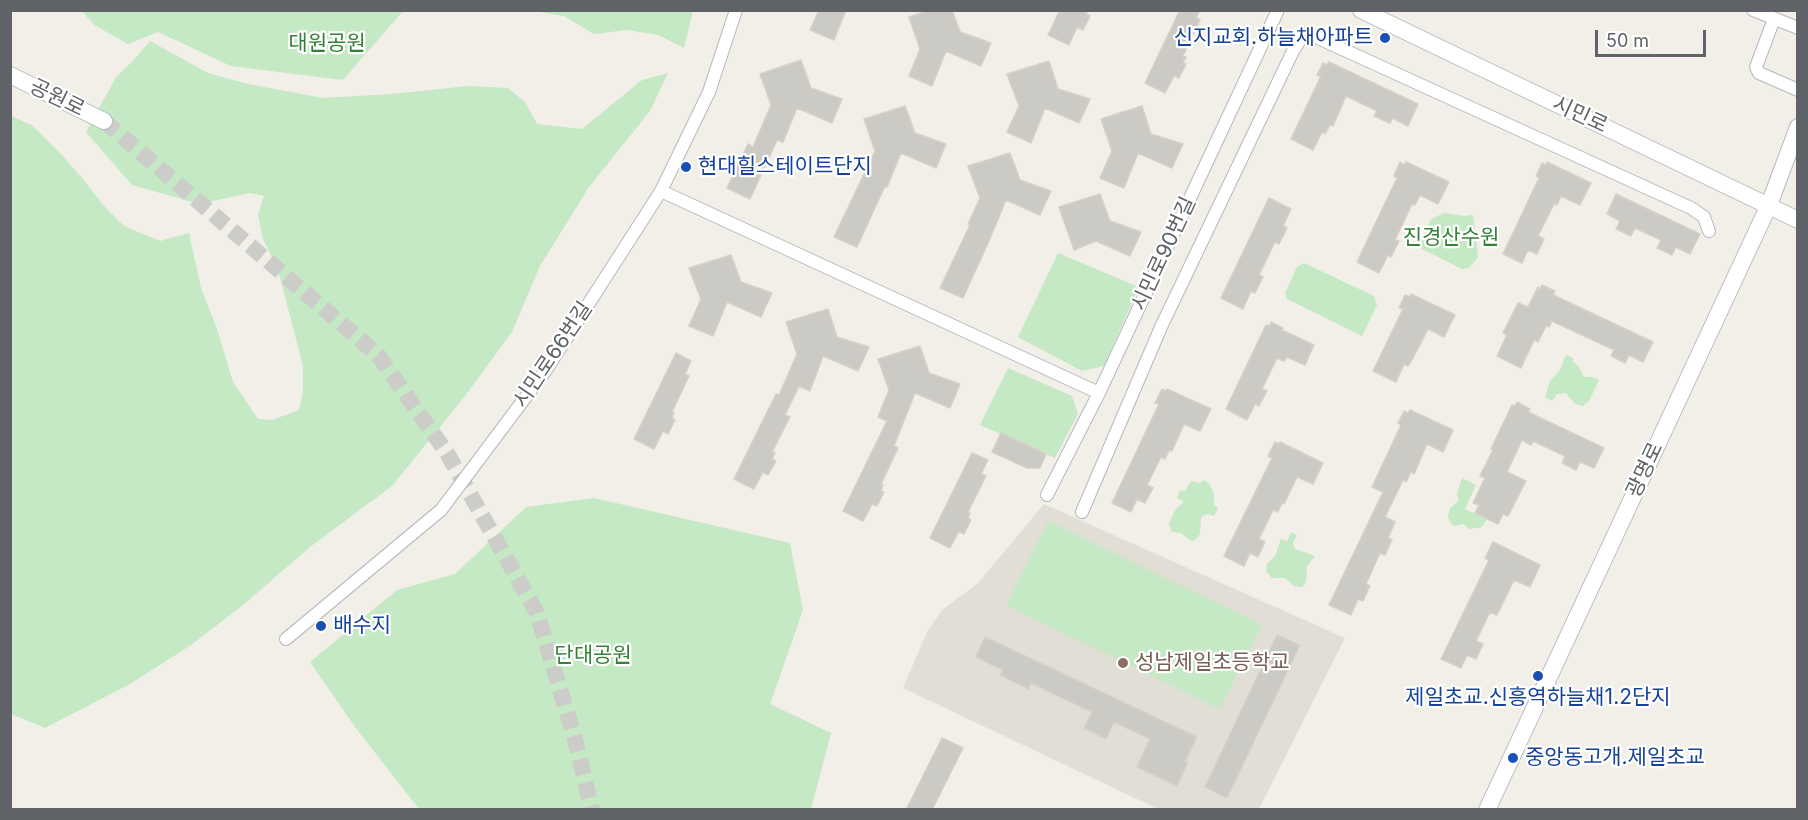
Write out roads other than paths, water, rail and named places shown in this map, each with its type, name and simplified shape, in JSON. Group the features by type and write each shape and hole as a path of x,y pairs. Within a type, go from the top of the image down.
{"main road":[{"name":"시민로","path":"1361,10 1797,220"},
{"name":"공원로","path":"10,75 104,121"},
{"name":"광명로","path":"1486,810 1769,205 1797,127"}],"street":[{"name":"시민로66번길","path":"286,639 441,510 546,370 661,191 709,92 736,10"},
{"name":"시민로90번길","path":"1047,495 1099,393 1278,10"},
{"path":"1753,10 1797,28"},
{"path":"1774,19 1756,68 1759,73 1797,90"},
{"path":"1082,512 1161,327 1293,51 1303,35 1307,33 1691,208 1704,217 1709,231"},
{"path":"661,191 1099,393"}],"tunnel":[{"path":"104,121 378,355 447,453 537,613 575,739 592,810"}],"place":[{"name":"신지교회.하늘채아파트","path":"1385,38"},
{"name":"현대힐스테이트단지","path":"686,167"},
{"name":"배수지","path":"321,626"},
{"name":"성남제일초등학교","path":"1123,663"},
{"name":"제일초교.신흥역하늘채1.2단지","path":"1538,676"},
{"name":"중앙동고개.제일초교","path":"1513,758"}],"park label":[{"name":"대원공원","path":"327,44"},
{"name":"진경산수원","path":"1451,238"},
{"name":"단대공원","path":"593,656"}]}
